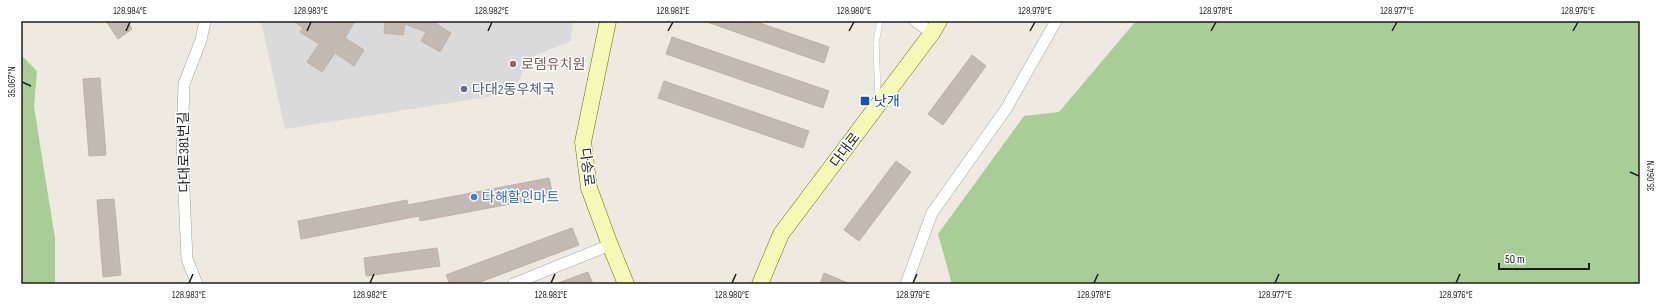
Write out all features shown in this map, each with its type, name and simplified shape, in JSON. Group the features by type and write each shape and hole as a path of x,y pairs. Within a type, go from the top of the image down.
{"main road":[{"name":"다송로","path":"608,21 583,142 589,188 626,284"},
{"name":"다대로","path":"760,284 781,234 936,27"}],"street":[{"name":"다대로381번길","path":"197,284 186,259 182,146 184,84 201,40 205,21"},
{"path":"915,21 936,27"},
{"path":"906,284 932,213 1006,109 1056,21"},
{"path":"513,284 610,245"}],"lane":[{"path":"878,105 876,43 880,21"}],"shaded area":[{"path":"261,21 303,21 300,26 303,28 301,32 320,43 307,62 322,72 335,53 354,65 344,34 348,32 355,21 385,21 384,33 403,35 405,24 426,32 421,41 439,52 451,33 437,24 438,21 573,21 571,41 529,58 513,93 285,129"}],"green space":[{"path":"1136,21 1640,21 1640,284 952,284 938,234 1024,116 1059,112"},
{"path":"21,55 37,71 34,107 55,238 55,284 21,284"}],"building":[{"path":"106,21 127,21 132,29 118,39"},
{"path":"293,21 355,21 345,38 364,50 354,66 335,53 322,72 307,62 319,44 300,32 303,28"},
{"path":"385,21 438,21 437,24 451,33 440,52 421,41 426,32 405,24 403,35 384,33"},
{"path":"754,21 829,47 824,63 707,22"},
{"path":"672,37 829,91 823,108 666,54"},
{"path":"972,55 986,66 943,125 928,114"},
{"path":"100,78 106,155 89,156 83,79"},
{"path":"664,81 809,131 803,148 658,98"},
{"path":"896,161 911,172 859,241 844,230"},
{"path":"549,178 553,196 420,221 419,216 301,239 298,221 407,200 408,205"},
{"path":"114,199 121,275 103,277 97,200"},
{"path":"572,228 579,245 475,284 450,284 446,275"},
{"path":"437,248 440,266 366,276 364,258"},
{"path":"588,272 593,284 558,284 558,283"},
{"path":"824,273 850,284 820,284"}],"place":[{"name":"로뎀유치원","path":"513,64"},
{"name":"다대2동우체국","path":"464,89"},
{"name":"낫개","path":"865,101"},
{"name":"다해할인마트","path":"474,197"}]}
